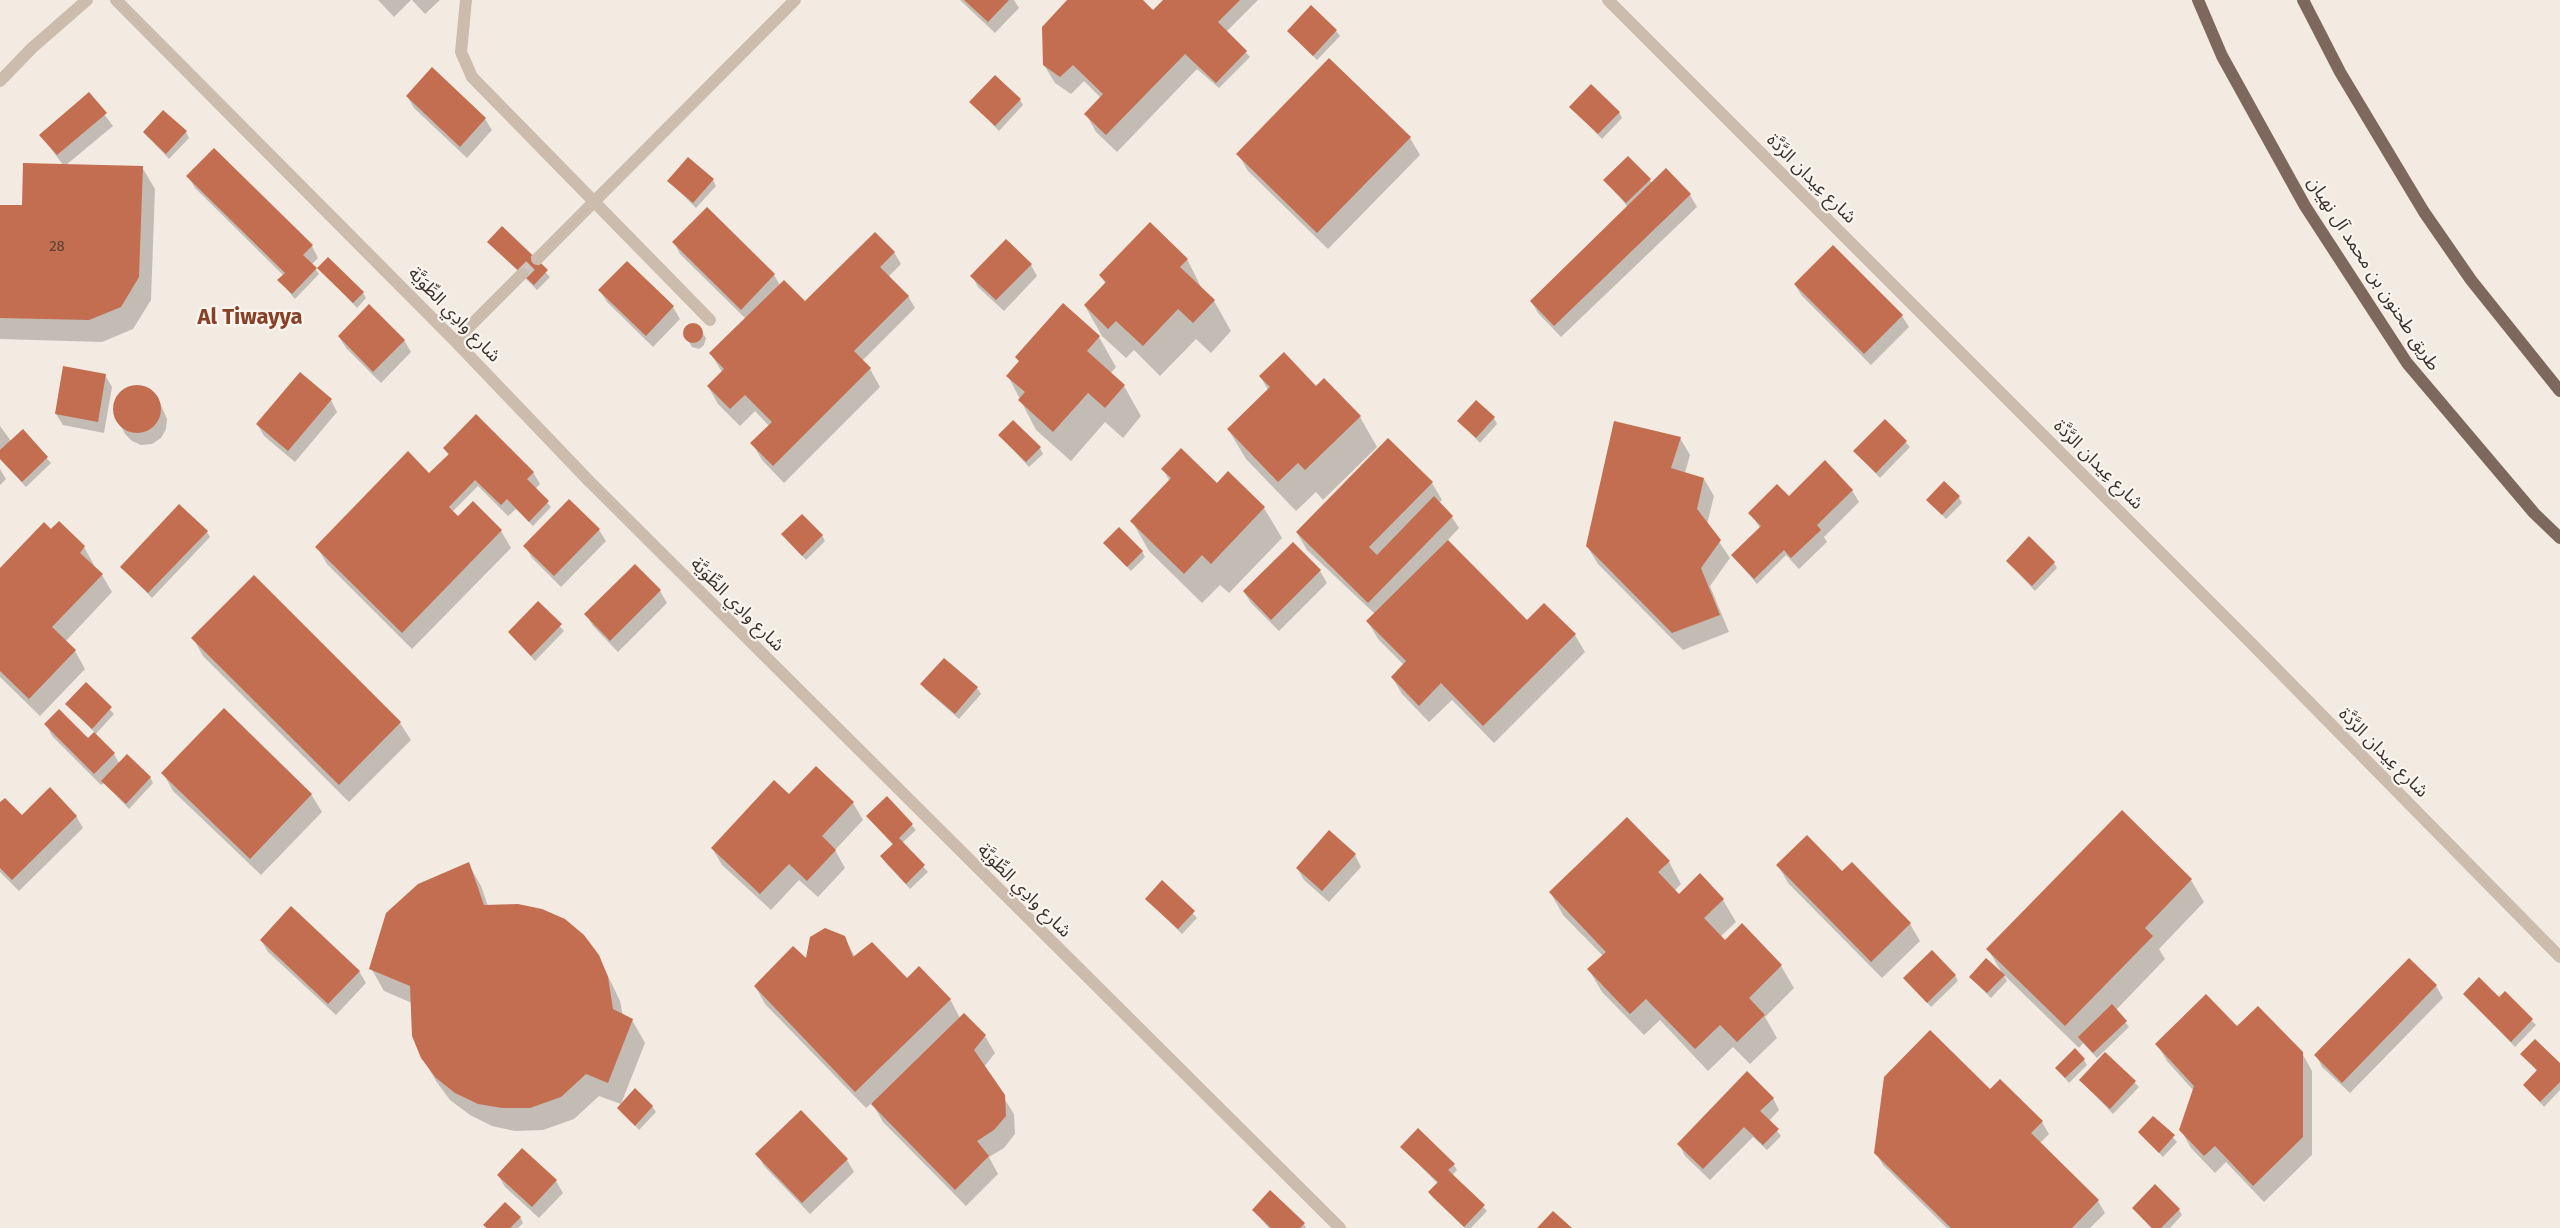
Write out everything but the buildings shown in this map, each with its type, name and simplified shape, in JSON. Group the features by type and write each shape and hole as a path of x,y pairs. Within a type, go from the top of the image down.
{"main road":[{"name":"طريق طحنون بن محمد آل نهيان","path":"2198,0 2222,56 2304,206 2402,355 2534,513 2560,538"},
{"path":"2303,0 2340,72 2424,212 2471,280 2560,391"}],"street":[{"path":"0,81 32,48 87,0"},
{"name":"شارع وادِي الطِّوَيَّة","path":"116,0 455,340 589,481 1340,1228"},
{"path":"466,0 461,52 472,77 710,320"},
{"path":"536,260 795,0"},
{"name":"شارع عِيدان الرَّدَّة","path":"1608,0 2259,651 2560,958"},
{"path":"455,340 522,274"}],"tunnel":[{"path":"522,274 537,259"}],"district":[{"name":"Al Tiwayya","path":"250,318"}]}
